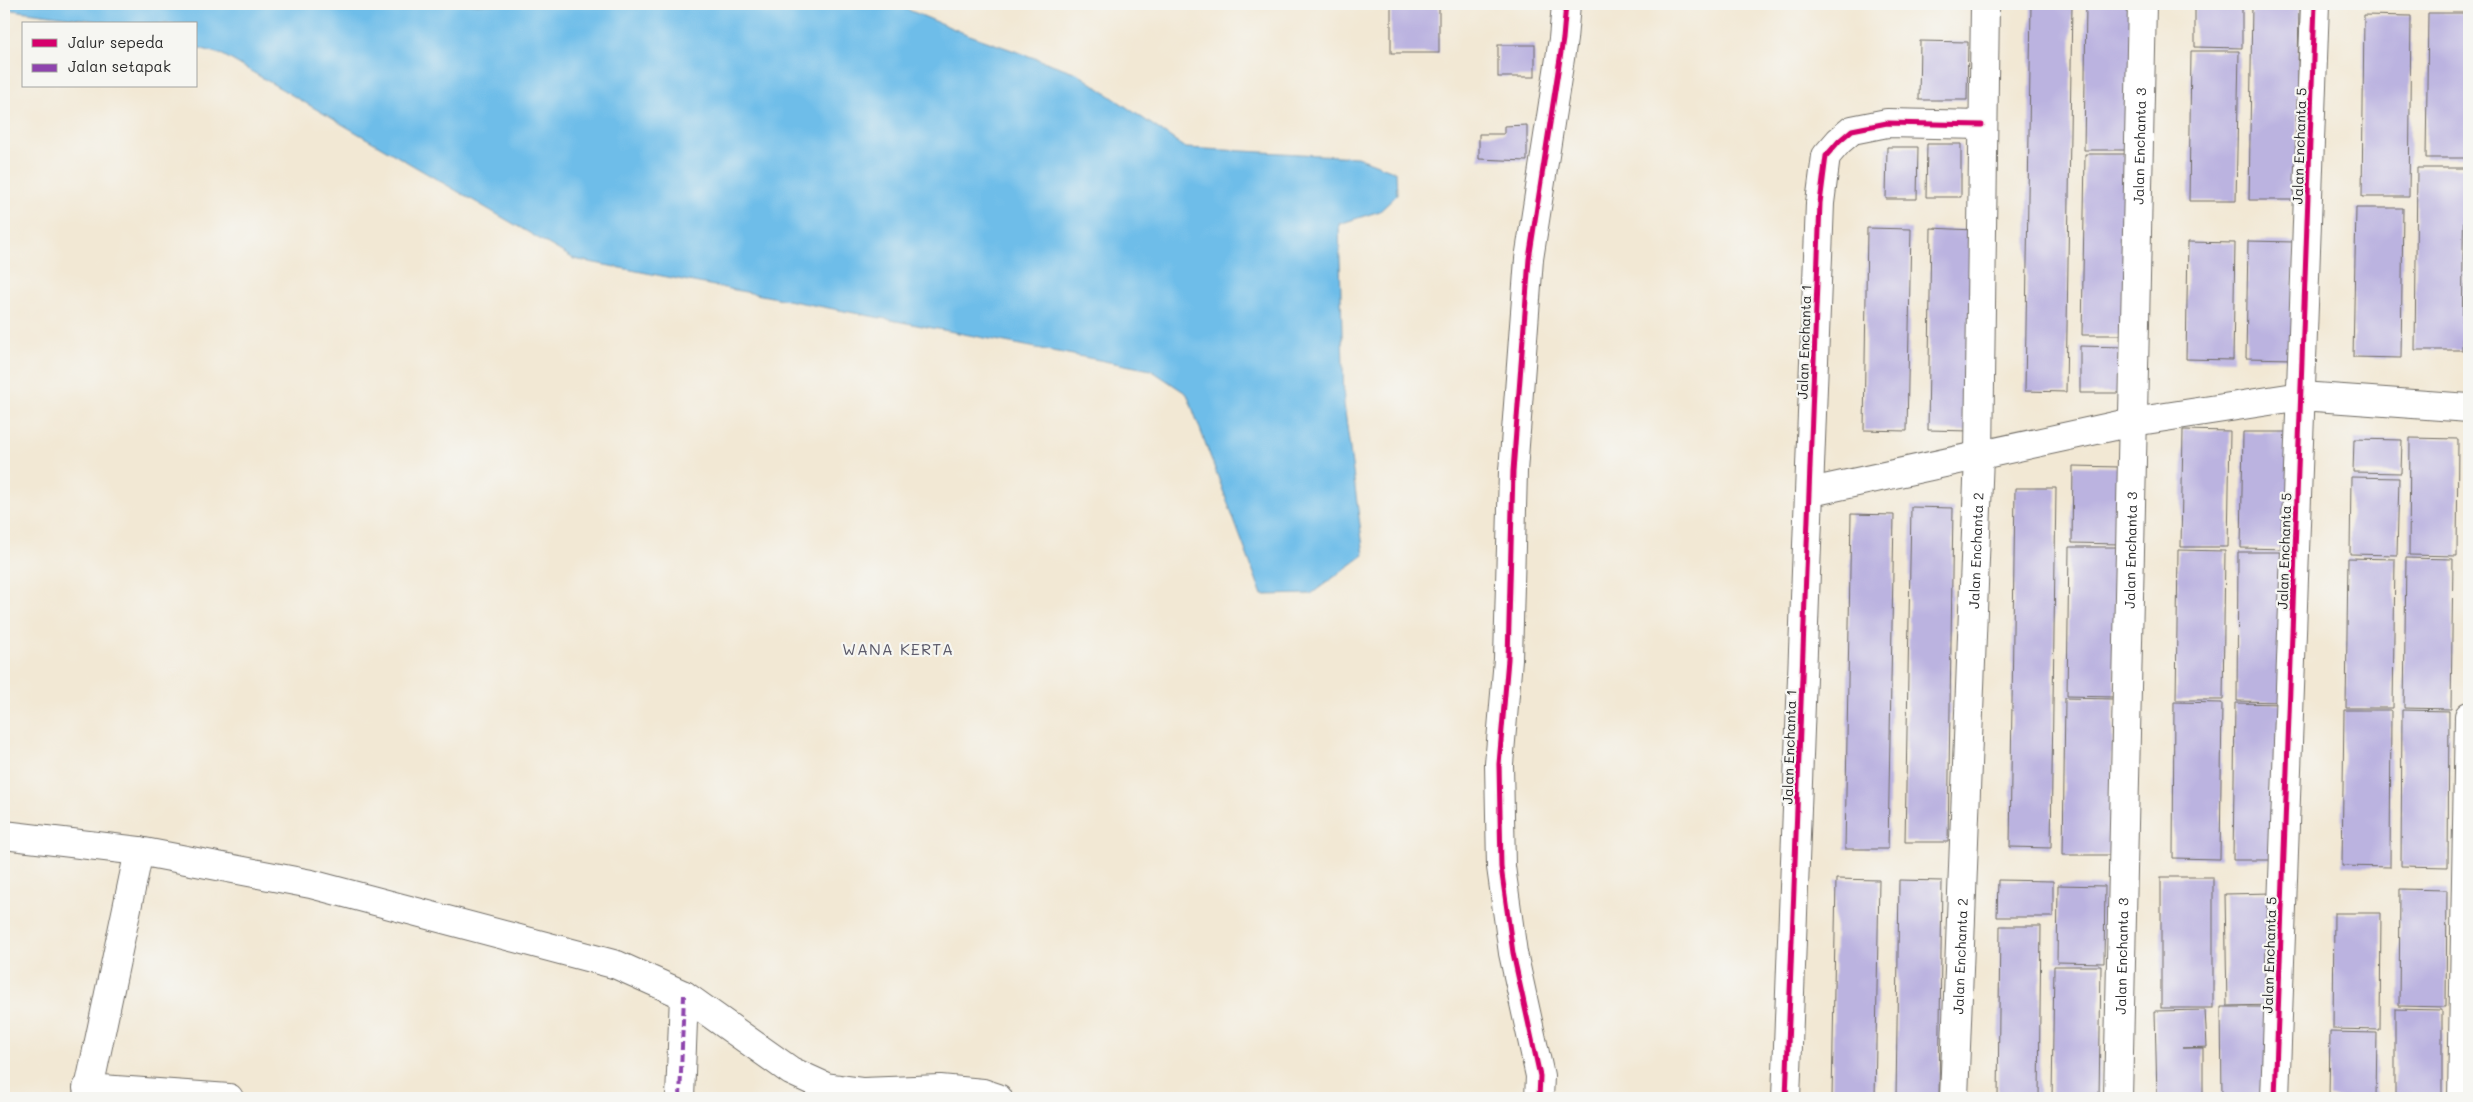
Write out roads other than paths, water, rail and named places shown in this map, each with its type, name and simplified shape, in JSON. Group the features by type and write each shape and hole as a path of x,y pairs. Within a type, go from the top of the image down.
{"street":[{"path":"1539,1098 1540,1076 1513,952 1501,867 1500,764 1508,659 1513,471 1529,259 1563,39 1566,4"},
{"name":"Jalan Enchanta 2","path":"1954,1098 1979,456 1985,4"},
{"name":"Jalan Enchanta 3","path":"2118,1098 2142,4"},
{"name":"Jalan Enchanta 5","path":"2275,1098 2315,4"},
{"name":"Jalan Enchanta 1","path":"1786,1098 1811,492 1820,204 1826,156 1852,130 1887,123 1982,125"},
{"path":"1811,492 2133,422 2301,396 2469,408"},
{"path":"2462,1098 2469,716"},
{"path":"4,835 139,850 311,884 618,965 684,994 791,1071 826,1087 863,1092 940,1089 983,1093 998,1098"},
{"path":"139,850 87,1093 229,1098"},
{"path":"680,1098 684,994"}],"water":[{"path":"4,4 894,4 964,33 1077,73 1186,148 1357,157 1396,172 1397,195 1380,211 1339,224 1344,404 1364,555 1311,594 1262,595 1187,394 1151,370 574,259 223,55 198,48 198,22 105,22 4,9"}],"district":[{"name":"WANA KERTA","path":"898,648"}]}
